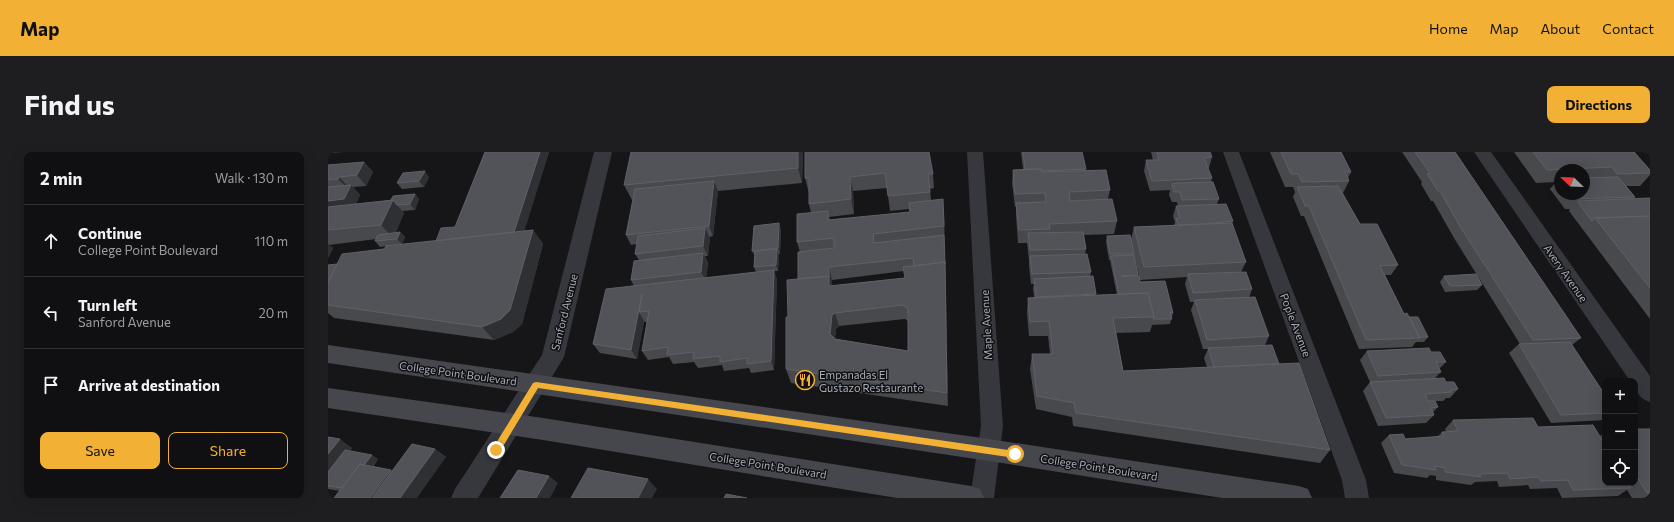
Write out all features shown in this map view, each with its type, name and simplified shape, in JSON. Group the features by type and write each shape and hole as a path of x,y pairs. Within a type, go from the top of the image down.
{"main road":[{"name":"College Point Boulevard","path":"328,354 988,450 1299,498"},
{"name":"College Point Boulevard","path":"328,398 512,424 970,498"}],"street":[{"name":"Sanford Avenue","path":"464,498 553,357 603,152"},
{"name":"Maple Avenue","path":"975,152 992,426 982,498"},
{"name":"Pople Avenue","path":"1231,152 1354,480 1357,498"},
{"name":"Avery Avenue","path":"1482,152 1650,394"}],"building":[{"path":"485,152 540,152 514,232 436,241 441,228 455,227"},
{"path":"631,152 798,152 798,168 624,185"},
{"path":"805,152 929,152 933,174 928,174 930,192 888,196 885,173 850,177 851,199 809,204 809,178 805,178"},
{"path":"1023,152 1082,152 1086,169 1042,171 1042,169 1025,169"},
{"path":"1157,152 1210,152 1212,157 1204,158 1212,178 1152,181 1146,160 1159,160"},
{"path":"1281,152 1341,152 1351,172 1345,172 1349,181 1302,182 1298,174 1291,174"},
{"path":"1415,152 1455,152 1581,338 1533,340 1461,228 1440,191 1438,191 1427,174 1430,173"},
{"path":"1533,152 1634,152 1650,170 1650,173 1617,174 1612,167 1590,168 1590,164 1554,164 1554,170 1547,170"},
{"path":"364,162 357,175 328,180 328,165"},
{"path":"1042,169 1042,172 1106,170 1110,190 1069,192 1070,201 1112,199 1117,221 1049,224 1050,229 1019,230 1016,203 1046,202 1045,193 1015,194 1013,170"},
{"path":"425,171 419,181 397,183 403,173"},
{"path":"1618,177 1635,197 1590,198 1590,178"},
{"path":"714,181 709,226 626,235 635,189"},
{"path":"1213,182 1219,199 1182,200 1180,192 1174,192 1172,184 1177,183"},
{"path":"351,185 344,199 328,201 328,187"},
{"path":"1338,186 1360,224 1377,224 1398,265 1380,266 1404,314 1407,313 1420,338 1366,340 1309,206 1305,206 1297,187"},
{"path":"415,194 410,204 397,205 393,200 391,200 393,196"},
{"path":"1650,198 1650,216 1595,218 1592,221 1577,201"},
{"path":"943,199 944,226 873,234 874,243 944,235 945,262 914,266 913,258 829,267 829,276 798,279 798,252 834,248 834,238 797,242 797,214 828,211 828,220 910,212 909,203"},
{"path":"393,200 381,225 328,230 328,207"},
{"path":"1226,204 1233,221 1178,225 1176,218 1180,218 1176,206"},
{"path":"1650,216 1650,288 1595,218"},
{"path":"779,223 778,248 752,251 754,226"},
{"path":"1232,223 1246,262 1144,267 1134,227"},
{"path":"705,228 703,246 635,254 638,236"},
{"path":"533,230 510,310 501,319 482,327 328,305 328,283 342,254 384,249 386,246"},
{"path":"400,232 397,239 375,241 378,235"},
{"path":"1083,232 1086,249 1030,250 1028,233"},
{"path":"1130,235 1134,254 1110,254 1107,236"},
{"path":"777,249 776,265 754,267 755,251"},
{"path":"703,253 701,272 631,280 634,261"},
{"path":"1087,254 1091,272 1032,274 1030,256"},
{"path":"1134,255 1138,275 1122,276 1139,276 1140,282 1165,281 1173,313 1170,312 1172,319 1153,319 1154,317 1148,293 1119,294 1111,256"},
{"path":"945,262 947,393 786,369 786,317 788,317 787,280 829,276 829,286 905,278 903,267","holes":["903,305 908,309 908,351 835,339 830,334 832,315 835,313"]},
{"path":"337,264 328,283 328,265"},
{"path":"774,270 771,361 747,364 747,358 720,362 720,356 693,359 694,352 667,355 668,347 642,351 649,311 639,312 642,294 631,350 593,344 606,289"},
{"path":"1246,272 1252,289 1193,293 1188,274"},
{"path":"1476,274 1482,285 1450,286 1444,276"},
{"path":"1093,276 1096,294 1036,297 1034,279"},
{"path":"1148,293 1154,317 1113,318 1123,371 1299,363 1330,450 1076,413 1074,403 1037,396 1032,354 1053,354 1049,321 1030,322 1028,298"},
{"path":"1255,297 1269,336 1207,340 1195,300"},
{"path":"1409,317 1418,317 1428,337 1419,337"},
{"path":"1570,342 1602,390 1602,413 1561,415 1519,344"},
{"path":"1272,345 1279,364 1214,367 1208,348"},
{"path":"1429,348 1431,352 1440,352 1446,362 1436,362 1441,372 1378,376 1367,351"},
{"path":"1444,378 1446,382 1454,382 1458,389 1450,390 1452,392 1425,394 1428,401 1435,401 1438,407 1431,408 1434,415 1386,418 1370,382"},
{"path":"1533,418 1538,427 1593,425 1602,440 1602,486 1630,486 1631,488 1573,490 1568,480 1541,481 1538,477 1510,479 1507,473 1479,474 1481,477 1445,472 1445,468 1435,466 1436,470 1402,465 1389,435 1403,434 1405,439 1444,436 1442,432 1458,431 1453,420"},
{"path":"1638,429 1650,429 1650,493 1647,493 1638,479"},
{"path":"328,437 340,439 328,454"},
{"path":"412,444 435,449 400,498 372,498"},
{"path":"345,450 372,455 364,465 360,464 342,488 328,486 328,472"},
{"path":"360,464 391,470 370,498 334,498"},
{"path":"588,468 648,479 638,498 571,498"},
{"path":"518,470 549,476 536,498 500,498"},
{"path":"726,494 747,498 724,498"}],"place":[{"name":"Empanadas El Gustazo Restaurante","path":"805,380"}],"route":[{"path":"496,450 536,385 1015,454"}]}
